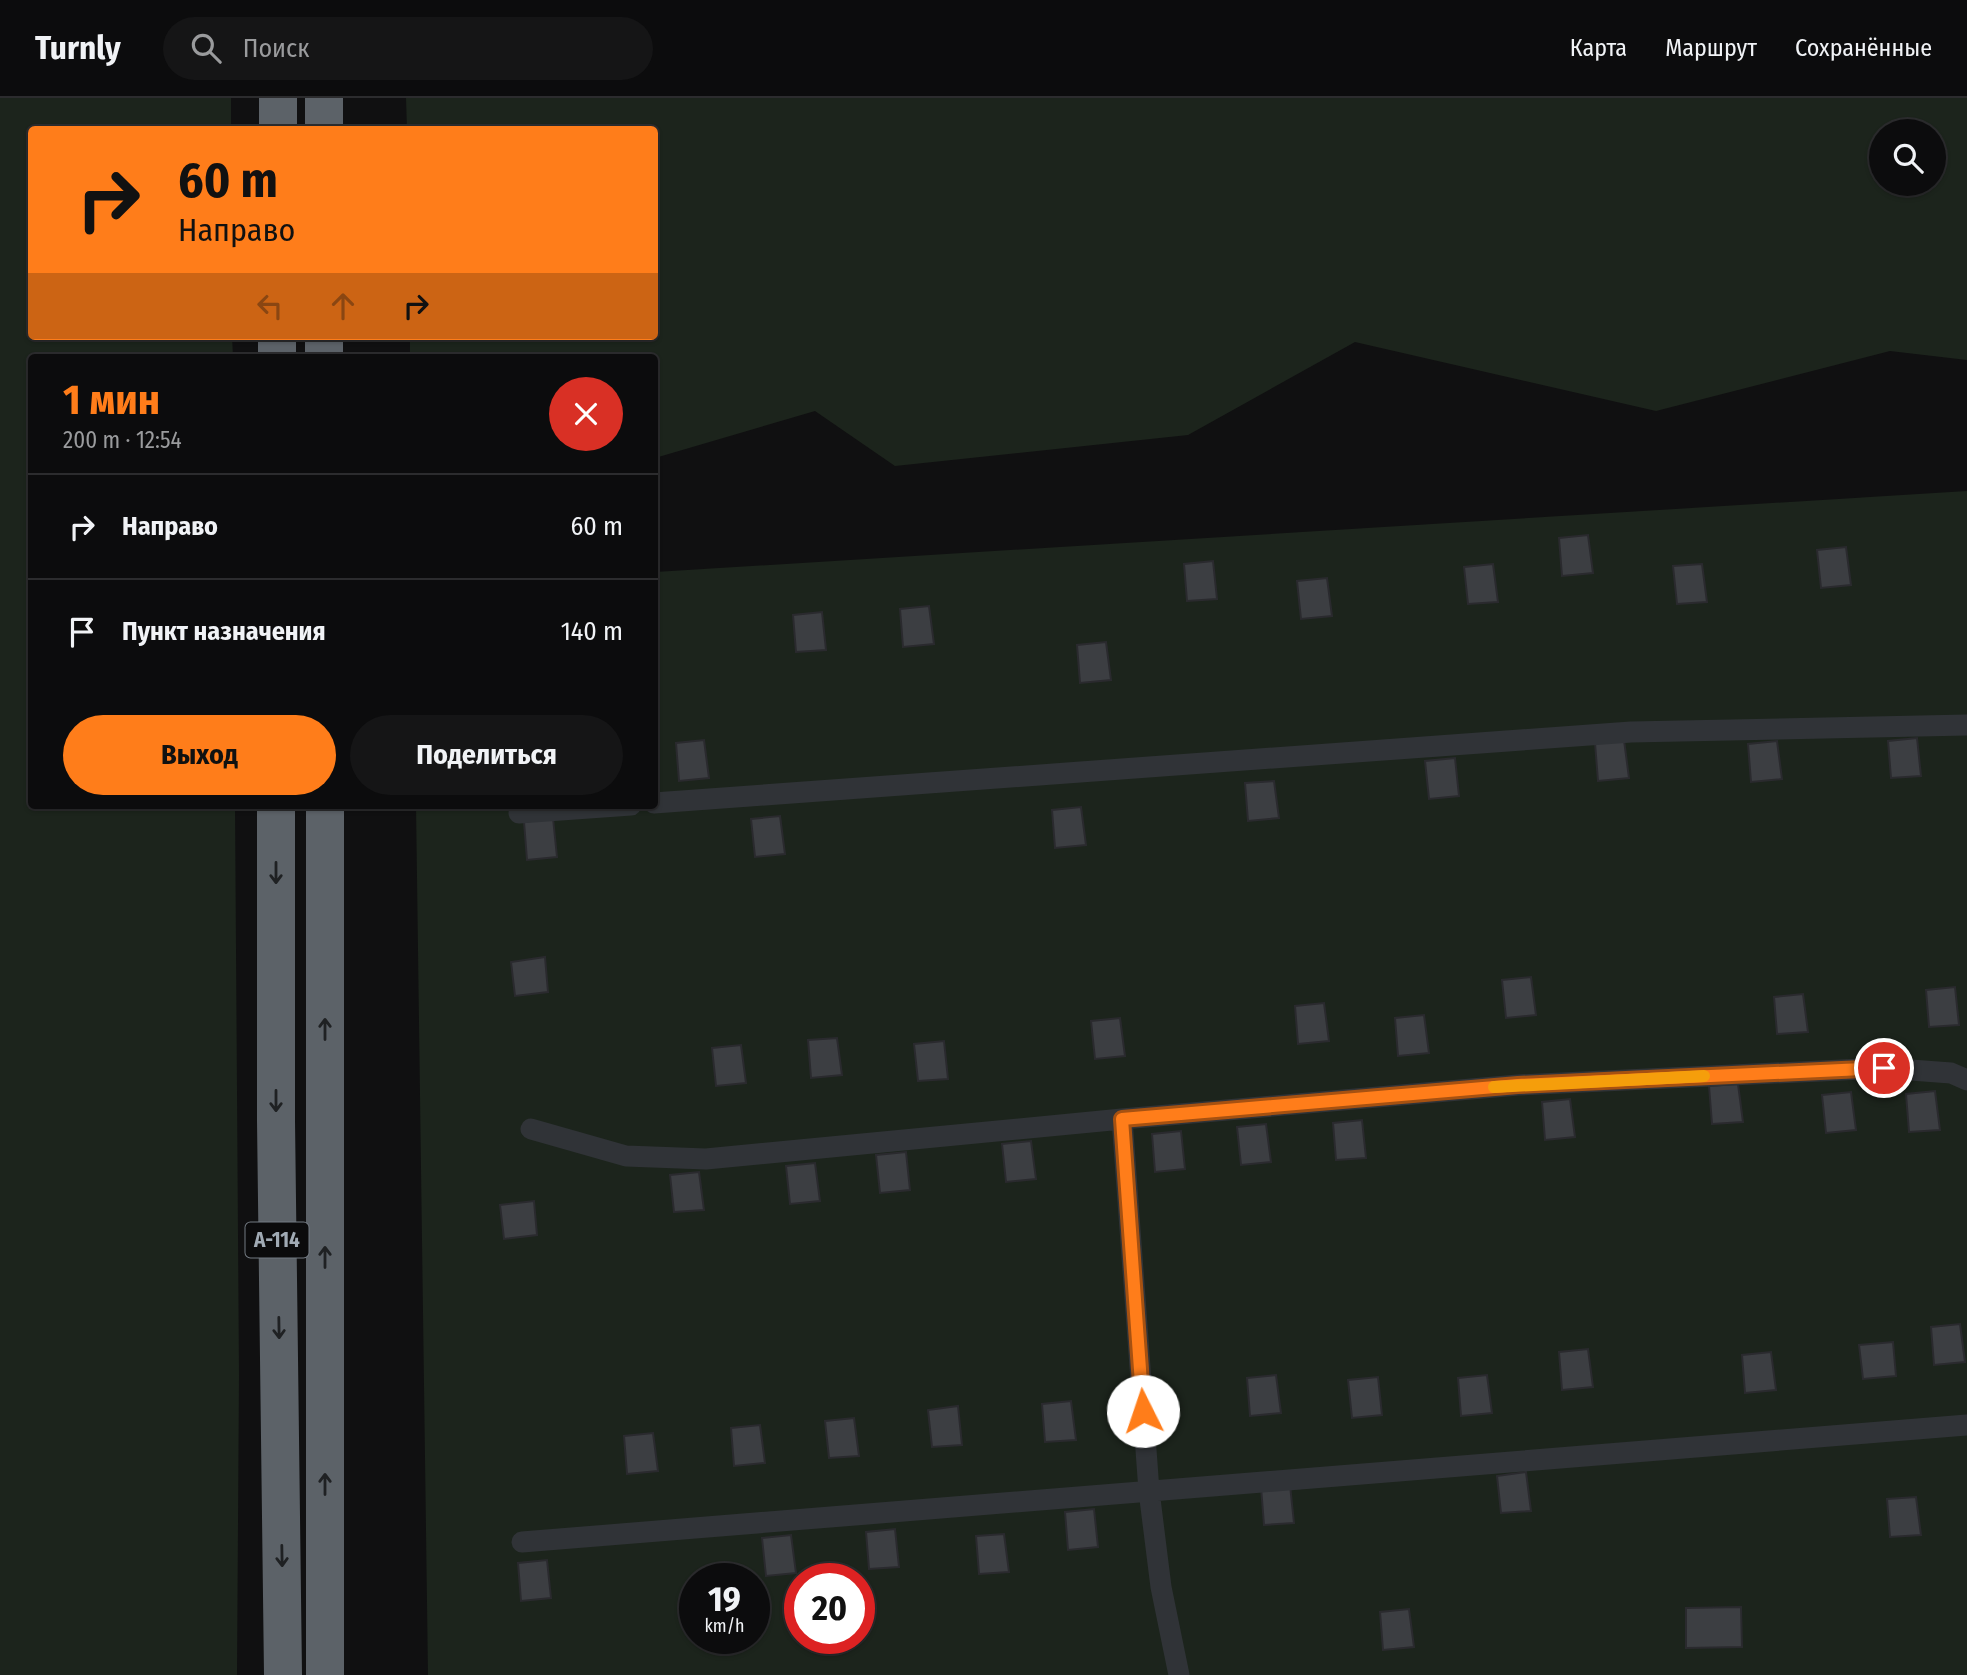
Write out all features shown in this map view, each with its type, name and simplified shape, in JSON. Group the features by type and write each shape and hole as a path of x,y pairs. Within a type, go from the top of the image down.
{"highway":[{"path":"278,98 278,126"},
{"path":"324,98 324,126"},
{"name":"А-114","path":"276,809 276,1121 283,1675"},
{"name":"А-114","path":"325,809 325,1675"}],"lane":[{"path":"658,803 1631,732 1967,725"},
{"path":"519,813 575,809"},
{"path":"531,1129 626,1156 706,1159 1518,1085 1884,1068 1951,1073 1967,1080"},
{"path":"1122,1119 1149,1490 1161,1587 1179,1675"},
{"path":"522,1542 1967,1425"}],"shaded area":[{"path":"0,98 231,98 231,126 28,126 28,340 232,340 233,354 28,354 28,809 235,809 239,1375 237,1675 0,1675"},
{"path":"406,98 1967,98 1967,360 1890,351 1656,411 1355,342 1188,435 895,466 815,411 658,457 658,354 410,354 410,340 658,340 658,126 407,126"},
{"path":"1967,491 1967,1675 428,1675 416,809 658,809 658,572"}],"building":[{"path":"1588,535 1593,573 1562,576 1559,538"},
{"path":"1846,547 1851,585 1821,588 1817,550"},
{"path":"1213,561 1217,599 1187,601 1184,564"},
{"path":"1493,564 1498,602 1468,604 1464,567"},
{"path":"1702,564 1707,602 1677,604 1673,566"},
{"path":"1327,578 1332,616 1301,619 1297,581"},
{"path":"929,606 934,644 903,647 900,609"},
{"path":"822,612 826,650 796,652 793,615"},
{"path":"1106,642 1111,680 1080,683 1077,645"},
{"path":"1917,738 1921,776 1891,778 1888,741"},
{"path":"704,740 709,778 679,781 676,743"},
{"path":"1624,740 1629,778 1598,781 1595,743"},
{"path":"1777,741 1782,779 1751,782 1748,744"},
{"path":"1455,758 1459,796 1429,799 1425,761"},
{"path":"1274,781 1279,818 1248,821 1245,783"},
{"path":"1081,807 1086,845 1055,848 1052,810"},
{"path":"780,816 785,854 755,857 751,819"},
{"path":"553,818 557,857 527,860 524,822"},
{"path":"545,957 548,992 515,996 511,962"},
{"path":"1531,977 1536,1015 1506,1018 1502,980"},
{"path":"1955,987 1959,1025 1929,1027 1926,990"},
{"path":"1803,994 1808,1032 1777,1034 1774,997"},
{"path":"1324,1003 1329,1041 1298,1044 1295,1006"},
{"path":"1424,1015 1429,1053 1398,1056 1395,1018"},
{"path":"1120,1018 1125,1056 1095,1059 1091,1021"},
{"path":"837,1038 842,1075 811,1078 808,1040"},
{"path":"944,1041 948,1079 918,1081 914,1044"},
{"path":"741,1045 746,1083 716,1086 712,1048"},
{"path":"1738,1084 1743,1122 1712,1124 1709,1086"},
{"path":"1935,1091 1940,1130 1909,1132 1906,1094"},
{"path":"1851,1092 1856,1130 1826,1133 1822,1095"},
{"path":"1570,1099 1575,1137 1545,1140 1542,1102"},
{"path":"1362,1120 1366,1158 1336,1160 1333,1123"},
{"path":"1266,1124 1271,1162 1241,1165 1237,1127"},
{"path":"1181,1131 1185,1169 1155,1172 1152,1134"},
{"path":"1031,1141 1036,1179 1006,1182 1002,1144"},
{"path":"906,1152 910,1190 880,1193 876,1155"},
{"path":"815,1163 820,1201 790,1204 786,1166"},
{"path":"699,1172 704,1210 674,1212 670,1175"},
{"path":"534,1201 537,1235 504,1239 500,1205"},
{"path":"1960,1324 1965,1362 1934,1365 1931,1327"},
{"path":"1893,1342 1896,1376 1863,1379 1859,1345"},
{"path":"1588,1349 1593,1387 1562,1390 1559,1352"},
{"path":"1771,1352 1776,1390 1745,1393 1742,1355"},
{"path":"1276,1375 1281,1413 1250,1416 1247,1378"},
{"path":"1487,1375 1492,1413 1461,1416 1458,1378"},
{"path":"1378,1377 1382,1415 1352,1418 1348,1380"},
{"path":"1071,1401 1076,1440 1045,1442 1042,1404"},
{"path":"958,1406 962,1445 932,1447 928,1410"},
{"path":"854,1418 859,1456 829,1458 825,1421"},
{"path":"760,1425 765,1463 734,1466 731,1428"},
{"path":"653,1433 658,1471 627,1474 624,1436"},
{"path":"1526,1472 1531,1511 1501,1513 1497,1476"},
{"path":"1290,1485 1294,1523 1264,1525 1261,1487"},
{"path":"1916,1497 1921,1535 1890,1537 1887,1499"},
{"path":"1094,1509 1098,1547 1068,1550 1065,1512"},
{"path":"895,1529 899,1567 875,1569 875,1563 869,1563 866,1532"},
{"path":"1004,1534 1009,1572 979,1574 976,1536"},
{"path":"791,1535 795,1563 784,1563 784,1574 770,1576 770,1563 765,1563 762,1538"},
{"path":"547,1560 551,1598 521,1601 518,1563"},
{"path":"1741,1607 1742,1647 1686,1648 1686,1608"},
{"path":"1409,1609 1414,1647 1383,1650 1380,1612"}],"slow traffic":[{"path":"1494,1087 1704,1076"}],"route":[{"path":"1143,1411 1122,1119 1518,1085 1884,1068"}]}
